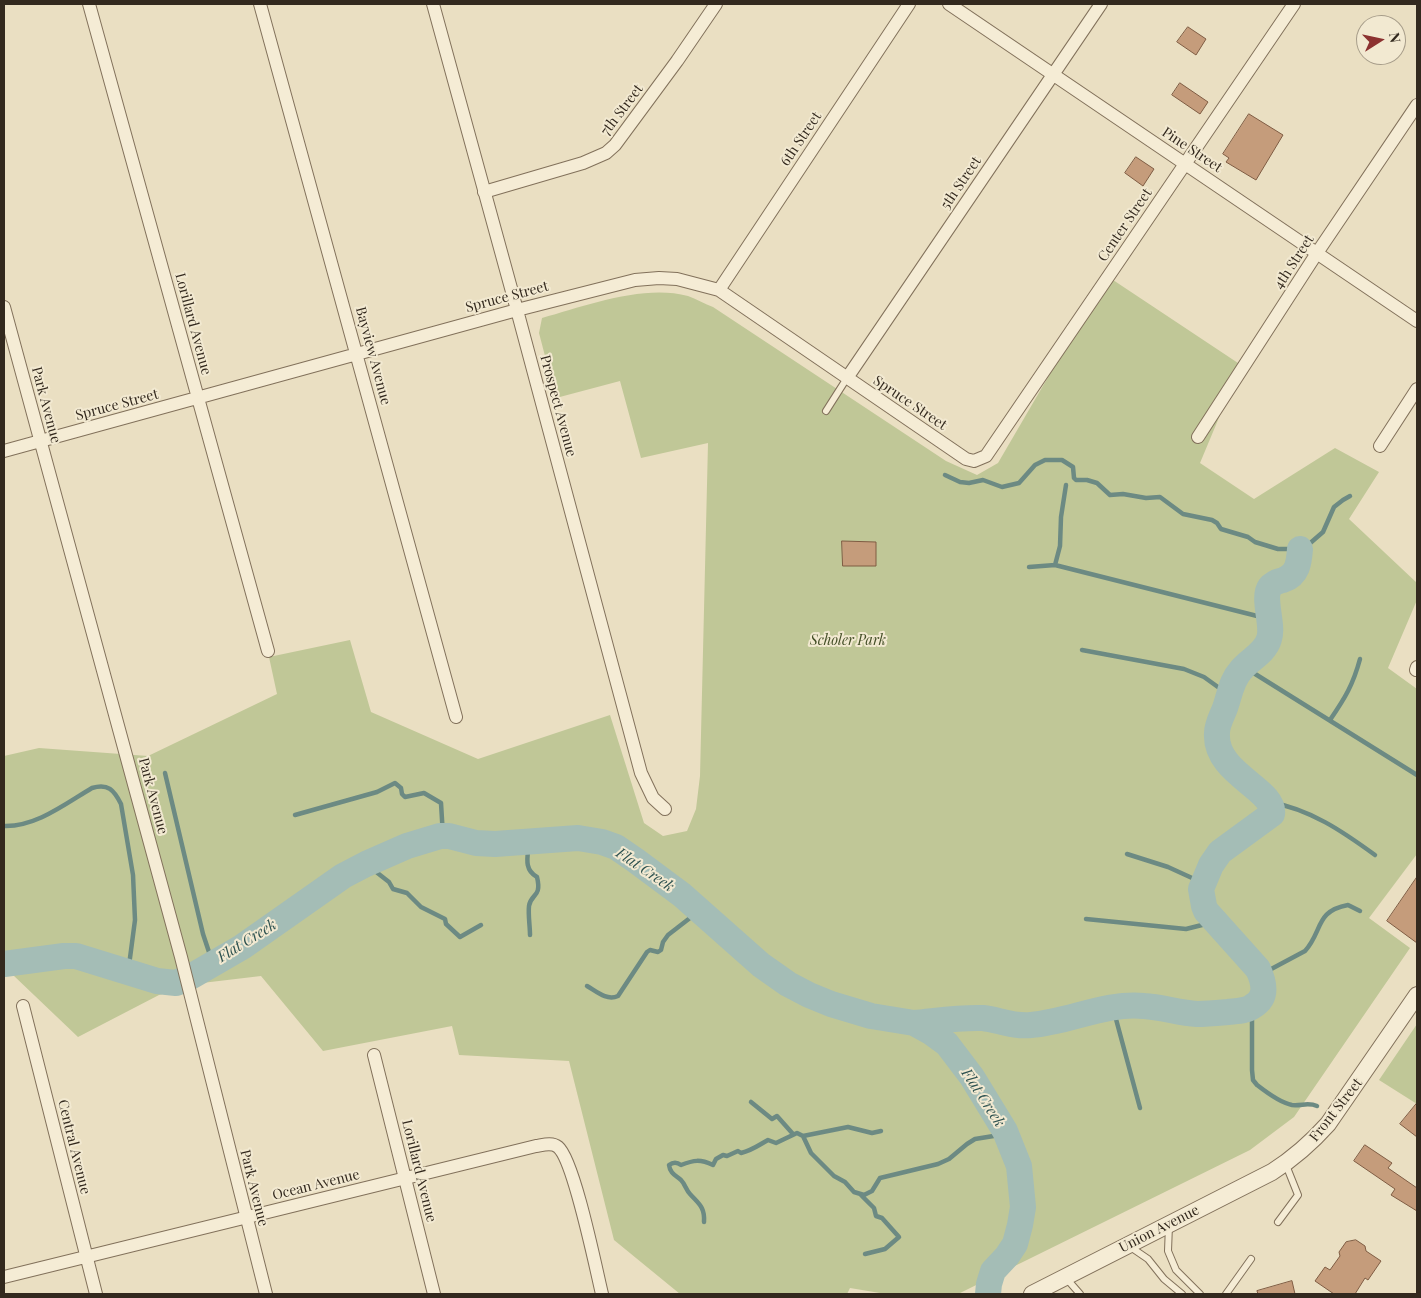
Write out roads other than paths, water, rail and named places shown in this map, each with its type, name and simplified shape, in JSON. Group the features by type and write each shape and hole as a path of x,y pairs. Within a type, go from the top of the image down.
{"street":[{"name":"Lorillard Avenue","path":"89,4 268,651"},
{"name":"Bayview Avenue","path":"260,4 456,717"},
{"name":"Prospect Avenue","path":"433,4 641,772 653,798 665,809"},
{"name":"7th Street","path":"484,192 583,163 606,153 615,145 716,4"},
{"name":"6th Street","path":"719,290 909,4"},
{"name":"Pine Street","path":"950,4 1417,321"},
{"name":"5th Street","path":"847,378 1101,4"},
{"name":"Center Street","path":"979,460 986,456 1294,4"},
{"name":"4th Street","path":"1198,437 1317,253 1417,105"},
{"name":"Spruce Street","path":"4,451 517,310 635,280 659,278 677,279 719,290 966,459 979,460"},
{"name":"Park Avenue","path":"4,307 181,957 266,1294"},
{"path":"1380,446 1417,389"},
{"name":"Front Street","path":"1286,1164 1311,1143 1328,1124 1417,995"},
{"name":"Central Avenue","path":"23,1006 96,1294"},
{"name":"Lorillard Avenue","path":"374,1055 434,1294"},
{"name":"Ocean Avenue","path":"4,1277 550,1144 556,1145 563,1152 577,1192 602,1294"},
{"name":"Union Avenue","path":"1032,1294 1286,1164"}],"lane":[{"path":"826,411 847,378"},
{"path":"1278,1222 1298,1195 1286,1164"},
{"path":"1169,1224 1168,1251 1176,1270 1200,1294"},
{"path":"1128,1245 1148,1259 1164,1279 1182,1294"},
{"path":"1226,1294 1251,1259"},
{"path":"1065,1277 1080,1294"}],"waterway":[{"path":"945,475 960,482 969,483 983,480 1002,487 1019,483 1035,465 1045,460 1062,460 1073,467 1076,480 1087,480 1097,483 1110,495 1123,494 1146,498 1160,497 1183,514 1212,520 1221,529 1278,549 1300,549 1308,545 1323,532 1334,507 1350,496"},
{"path":"1055,565 1060,546 1061,517 1066,485"},
{"path":"914,1023 983,1018 1019,1025 1031,1025 1116,1007 1144,1006 1201,1014 1245,1010 1258,1002 1263,994 1263,984 1258,969 1206,911 1201,889 1211,865 1220,852 1272,814 1271,805 1265,797 1234,770 1225,759 1219,747 1217,730 1235,679 1245,666 1264,648 1269,639 1270,627 1267,598 1270,587 1276,582 1292,575 1297,568 1300,549"},
{"path":"1029,567 1055,565 1269,619"},
{"path":"1082,650 1184,669 1204,677 1229,695"},
{"path":"1330,720 1348,691 1360,659"},
{"path":"1244,667 1417,775"},
{"path":"165,773 203,934 213,964"},
{"path":"295,815 377,792 395,783 401,788 402,794 405,797 424,793 441,803 443,836"},
{"path":"4,826 27,823 39,819 92,788 102,786 113,791 121,804 133,875 135,920 128,973"},
{"path":"1269,802 1284,805 1325,822 1375,855"},
{"name":"Flat Creek","path":"4,964 76,956 157,981 176,983 192,976 242,947 343,876 407,846 440,836 449,836 476,843 495,844 578,838 602,842 616,847 682,895 761,965 788,984 831,1004 871,1016 914,1023 947,1044 972,1077 1005,1131 1019,1166 1023,1207 1020,1225 1015,1244 993,1271 988,1294"},
{"path":"529,841 528,866 537,877 538,884 537,892 529,906 530,935"},
{"path":"1127,854 1168,867 1203,883"},
{"path":"366,864 389,882 393,889 407,893 421,907 445,919 446,924 460,937 481,925"},
{"path":"1260,975 1305,951 1311,944 1321,923 1330,912 1348,905 1360,911"},
{"path":"587,986 606,997 618,996 647,952 650,950 658,952 661,950 663,942 668,935 699,911"},
{"path":"1086,919 1186,929 1202,925 1212,918"},
{"path":"1113,1008 1140,1108"},
{"path":"1252,1008 1253,1080 1273,1097 1283,1102 1292,1105 1311,1104 1317,1106"},
{"path":"751,1102 772,1119 777,1116 793,1134"},
{"path":"803,1136 848,1127 872,1133 881,1131"},
{"path":"704,1222 704,1213 701,1206 672,1172 670,1164 676,1163 681,1165 697,1161 713,1165 716,1159 723,1155 727,1156 738,1151 741,1153 745,1152 768,1140 776,1143 797,1133 803,1136 811,1153 834,1176 845,1182 854,1192 864,1195 872,1191 880,1178 938,1164 949,1159 975,1139 1006,1134"},
{"path":"861,1195 874,1208 876,1216 882,1218 899,1237 885,1249 865,1254"}],"park label":[{"name":"Scholer Park","path":"848,641"}]}
